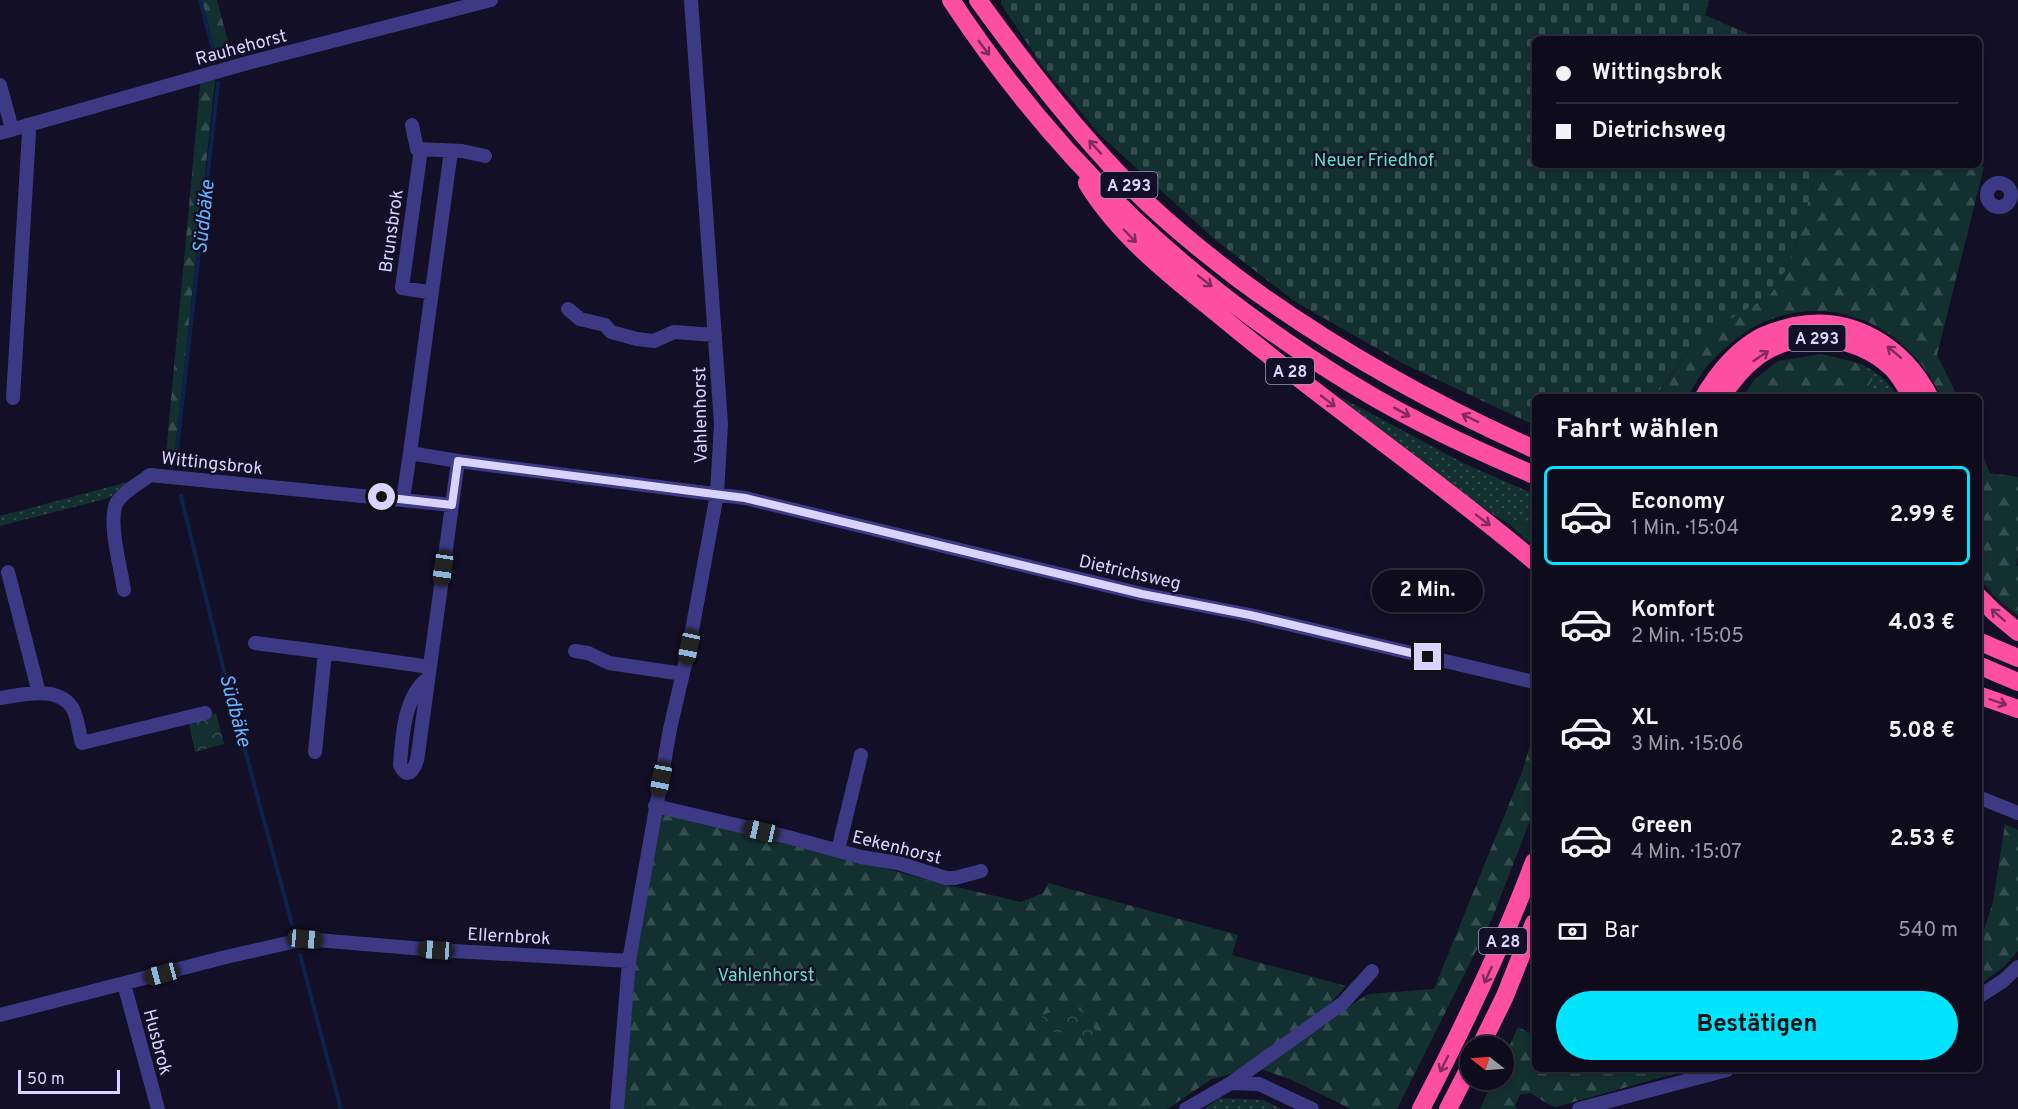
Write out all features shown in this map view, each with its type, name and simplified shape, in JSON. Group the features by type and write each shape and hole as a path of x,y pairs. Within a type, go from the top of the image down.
{"highway":[{"name":"A 293","path":"951,0 981,45 1070,156 1140,226 1177,259 1293,347 1357,387 1425,424 1532,474"},
{"name":"A 293","path":"978,0 1019,56 1075,125 1134,190 1202,251 1269,301 1370,366 1432,400 1532,448"},
{"name":"A 28","path":"1070,156 1099,203 1134,241 1182,284 1248,339 1532,559"},
{"path":"1706,394 1726,365 1760,337 1788,328 1825,323 1863,332 1882,342 1908,364 1928,394"},
{"name":"A 293","path":"1724,394 1738,374 1758,356 1776,346 1812,338 1838,341 1865,350 1891,367 1903,381 1910,394"},
{"path":"1982,600 2018,632"},
{"path":"1982,643 2018,658"},
{"path":"1982,667 2018,682"},
{"path":"1982,696 2018,709"},
{"name":"A 28","path":"1421,1109 1481,990 1515,913 1532,867"},
{"name":"A 28","path":"1485,1036 1532,928"},
{"path":"1448,1109 1460,1086"}],"street":[{"name":"Rauhehorst","path":"6,131 251,62 491,0"},
{"name":"Vahlenhorst","path":"617,1109 629,961 655,806 717,494 721,424 691,0"},
{"path":"0,85 6,131"},
{"path":"13,398 27,125"},
{"name":"Brunsbrok","path":"412,125 417,149 421,149 402,288 428,292 431,295"},
{"path":"421,149 485,156"},
{"path":"403,499 451,151"},
{"path":"568,309 580,319 605,325 611,332 637,339 654,341 674,332 715,336"},
{"path":"410,453 717,494"},
{"path":"429,673 416,692 407,716 400,765 402,770 408,772 416,767 429,673 458,461"},
{"name":"Wittingsbrok","path":"124,590 113,524 114,511 120,498 150,475 452,505"},
{"name":"Dietrichsweg","path":"717,494 745,498 1142,594 1255,616 1532,682"},
{"path":"8,572 39,693"},
{"path":"255,643 325,652 429,673"},
{"path":"575,651 588,653 609,663 683,674"},
{"path":"315,752 325,652"},
{"path":"0,698 39,693 51,694 73,710 82,743 206,713"},
{"name":"Eekenhorst","path":"838,850 861,755"},
{"path":"1982,799 2018,813"},
{"name":"Eekenhorst","path":"655,806 861,857 898,863 946,878 981,871"},
{"name":"Ellernbrok","path":"0,1015 305,939 436,950 629,961"},
{"path":"1982,994 2017,969"},
{"path":"1186,1109 1231,1083 1343,1003 1372,971"},
{"name":"Husbrok","path":"124,984 158,1109"},
{"path":"1579,1109 1719,1072"},
{"path":"1231,1083 1259,1084 1312,1109"}],"green space":[{"path":"200,0 217,0 230,49 214,53"},
{"name":"Neuer Friedhof","path":"1001,0 1709,0 1705,15 1753,36 1532,36 1532,168 1818,168 1790,263 1770,295 1697,339 1657,394 1532,394 1532,424 1404,364 1294,301 1213,238 1099,134 1043,67 1001,4"},
{"path":"216,72 175,454 166,454 201,76"},
{"path":"1984,167 1937,355 1956,394 1939,394 1928,373 1911,352 1891,335 1868,322 1844,314 1818,311 1791,314 1757,325 1730,344 1709,364 1689,394 1658,394 1697,339 1770,295 1790,263 1818,168"},
{"path":"1821,354 1855,362 1873,379 1863,394 1744,394 1755,379 1778,361"},
{"path":"1855,362 1880,376 1896,394 1863,394 1873,379"},
{"path":"1333,393 1465,464 1532,493 1532,527 1478,505"},
{"path":"1982,455 1990,473 2018,477 2018,557 2016,565 2018,566 2018,616 1993,595 1982,582"},
{"path":"128,482 109,498 0,526 0,516"},
{"path":"1478,505 1532,527 1532,545 1509,524"},
{"path":"216,713 224,744 195,752 189,723"},
{"path":"1532,739 1532,815 1492,919 1397,1109 1351,1109 1294,1081 1258,1068 1368,994 1434,989 1522,772"},
{"name":"Vahlenhorst","path":"661,811 736,827 939,883 1021,902 1043,893 1048,883 1238,935 1232,955 1346,986 1323,1011 1238,1072 1212,1079 1167,1109 623,1109 633,958"},
{"path":"2005,824 2018,830 2018,951 2005,966 1982,983 1982,936 1993,902"},
{"path":"1074,1006 1086,1015 1100,1038 1049,1031 1041,1015"},
{"path":"1518,1027 1532,1034 1532,1072 1681,1072 1556,1107 1530,1093 1520,1095 1515,1106 1517,1109 1480,1109 1489,1090 1514,1090 1514,1036"},
{"path":"1220,1098 1264,1100 1282,1109 1203,1109"}],"waterway":[{"name":"Südbäke","path":"200,0 214,53"},
{"name":"Südbäke","path":"176,458 218,83"},
{"name":"Südbäke","path":"181,496 229,691 292,924"},
{"name":"Südbäke","path":"300,955 341,1109"}],"route":[{"path":"382,497 452,505 458,461 745,498 1142,594 1250,615 1428,657"}]}
